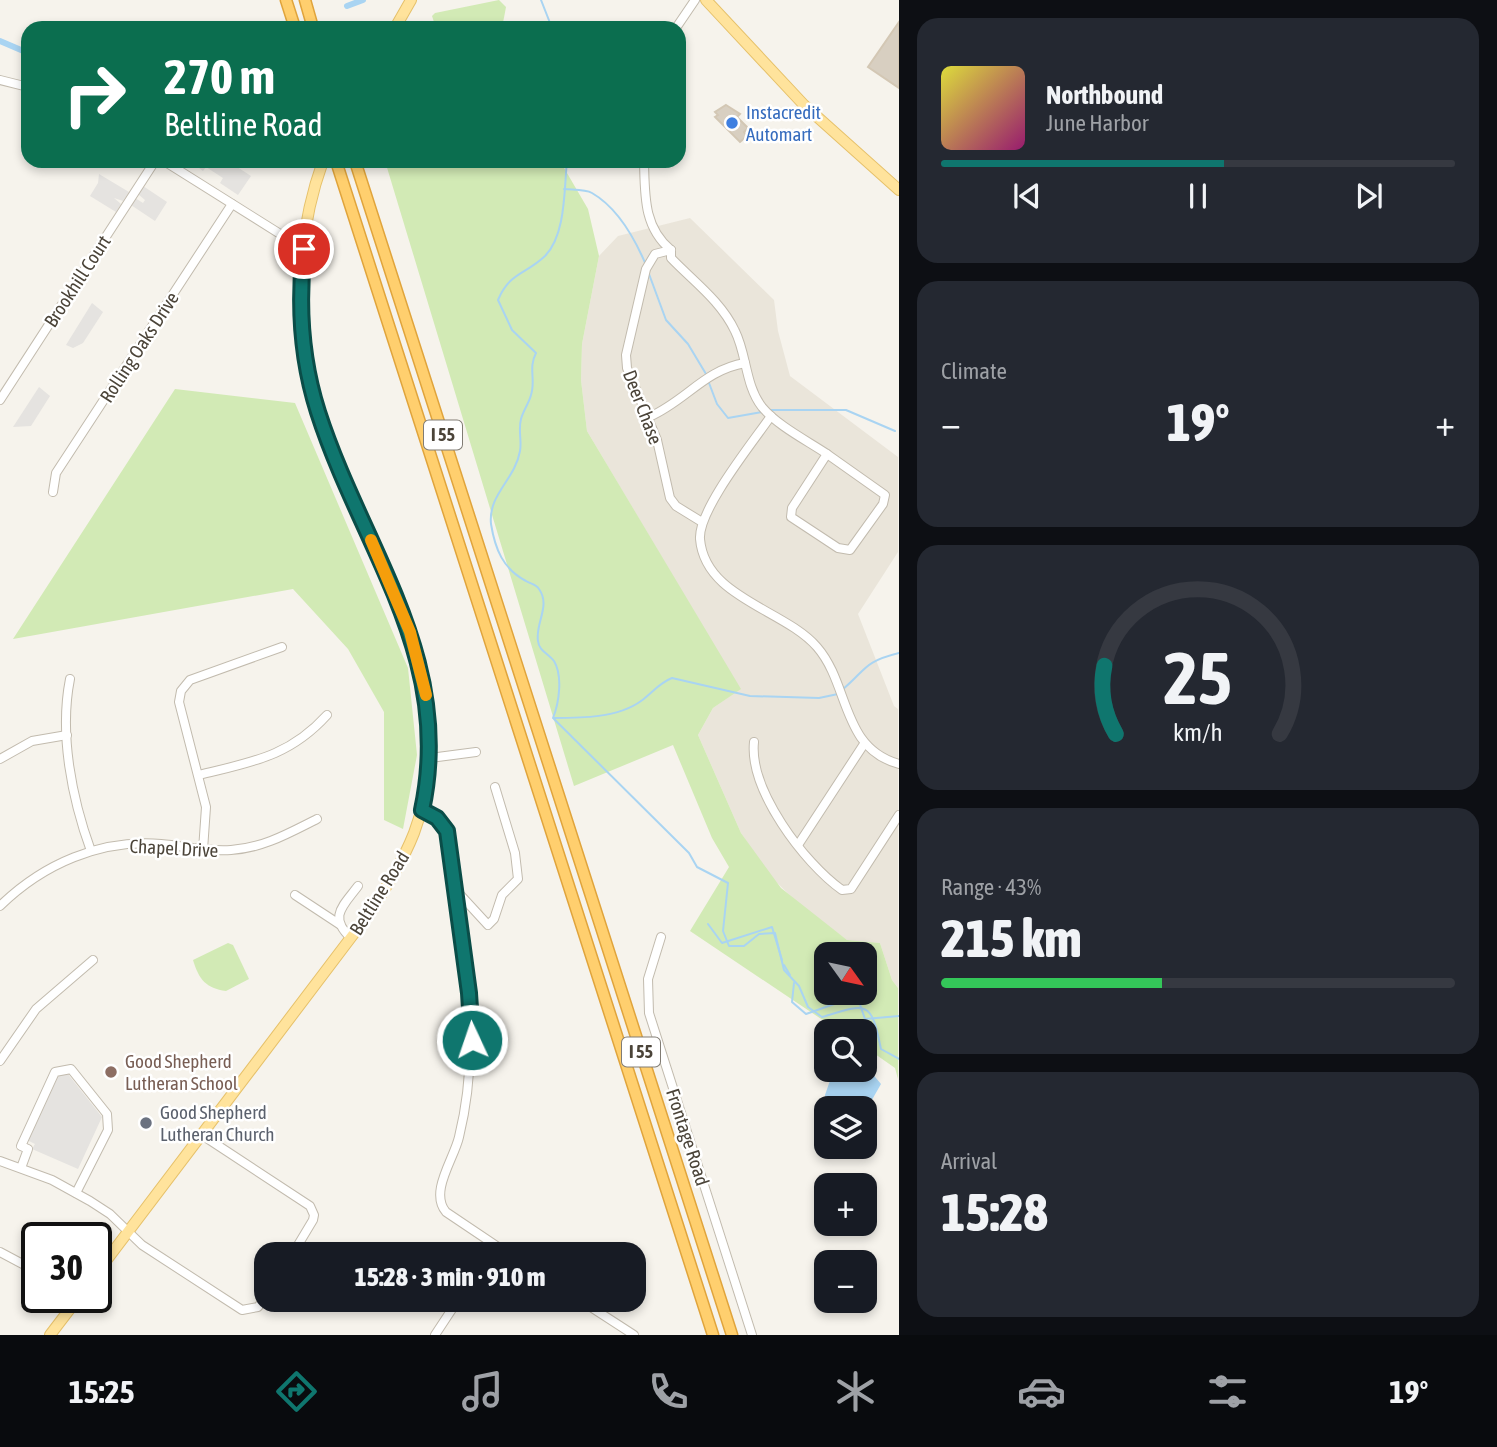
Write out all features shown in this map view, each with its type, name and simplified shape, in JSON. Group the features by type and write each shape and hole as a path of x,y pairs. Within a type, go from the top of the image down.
{"highway":[{"path":"286,0 293,21"},
{"path":"305,0 311,21"},
{"name":"I 55","path":"338,168 713,1335"},
{"name":"I 55","path":"357,168 732,1335"}],"main road":[{"path":"399,21 411,0"},
{"path":"706,0 804,105 898,190"},
{"name":"Beltline Road","path":"112,1253 351,938 399,865 422,810 430,758 430,718 417,654 313,395 301,314 304,249 312,200 321,168"},
{"path":"50,1335 67,1313"}],"street":[{"path":"681,21 695,0"},
{"path":"0,80 21,85"},
{"name":"Brookhill Court","path":"0,400 150,168"},
{"path":"175,168 304,249"},
{"path":"644,168 648,217 657,238 671,250 671,258 715,301 730,321 752,391 771,416 827,454 885,495 883,505 849,550 838,548 792,517 792,508 827,454"},
{"name":"Rolling Oaks Drive","path":"53,492 56,473 232,204"},
{"name":"Deer Chase","path":"671,250 655,254 646,269 626,355 628,374 649,417 670,498 676,506 702,522"},
{"path":"649,417 680,401 711,373 745,363"},
{"path":"771,416 702,522 702,547 720,580 816,646 834,671 851,725 864,744 898,764"},
{"path":"203,849 206,807 179,702 183,687 197,677 282,648"},
{"path":"70,679 66,697 66,735 80,818 91,851"},
{"path":"199,775 284,751 304,739 327,715"},
{"path":"0,759 32,741 66,735"},
{"path":"754,742 752,759 764,789 798,845 828,877 847,891 898,815"},
{"path":"798,845 864,744"},
{"path":"430,758 476,752"},
{"path":"453,887 488,925 494,919 497,902 518,879 515,853 495,788"},
{"path":"422,810 437,818 447,831 469,993 472,1061 459,1140 439,1198 446,1212 491,1242"},
{"name":"Chapel Drive","path":"0,906 39,874 91,851 148,844 231,850 258,846 317,819"},
{"path":"338,924 341,909 358,886"},
{"path":"295,895 338,924 351,938"},
{"name":"Frontage Road","path":"661,937 648,979 649,1013 752,1335"},
{"path":"0,1060 36,1009 93,960"},
{"path":"21,1168 28,1149 21,1146 55,1072 71,1069 107,1114 108,1130 76,1193"},
{"path":"202,1135 310,1206 313,1220 300,1242"},
{"path":"0,1161 76,1193 110,1214 153,1253 243,1310 254,1308"},
{"path":"0,1252 21,1263"},
{"path":"435,1335 450,1312"},
{"path":"599,1312 634,1335"}],"shaded area":[{"path":"208,168 239,168 251,176 238,195 220,183 223,178"},
{"path":"99,174 129,192 123,201 114,198 121,204 116,212 90,196 98,183"},
{"path":"143,186 167,202 155,221 131,205 135,198 143,203 145,200 138,194"},
{"path":"690,218 774,300 778,331 790,376 898,457 898,552 858,614 894,706 898,709 898,988 892,980 880,943 847,940 803,908 769,875 741,833 698,735 713,708 740,689 587,431 581,380 582,344 599,256 618,236"},
{"path":"92,303 103,312 83,343 73,348 66,345"},
{"path":"39,387 50,396 31,426 13,427"},
{"path":"67,1073 102,1117 78,1169 32,1149 35,1144 27,1140 56,1077"}],"green space":[{"path":"499,0 506,7 503,21 434,21 432,16 435,13"},
{"path":"387,168 564,168 588,209 599,256 582,344 581,380 587,431 741,689 713,708 698,735 741,833 781,888 847,940 869,942 814,942 814,1005 877,1005 877,943 880,943 892,980 898,988 898,1079 895,1068 877,1055 877,1019 821,1019 690,931 729,867 712,838 673,745 574,786"},
{"path":"175,389 295,403 408,668 417,755 403,829 384,820 384,712 348,649 293,589 13,639"},
{"path":"228,943 233,945 249,979 226,991 213,988 204,982 193,960"}],"water":[{"path":"877,1079 881,1084 874,1096 825,1095 830,1082 877,1082"}],"building":[{"path":"899,22 899,88 868,67"},
{"name":"Instacredit Automart","path":"726,105 740,114 737,117 748,128 744,132 747,136 740,142 715,117 718,115 715,112"}],"waterway":[{"path":"347,6 363,0"},
{"path":"541,0 549,21"},
{"path":"0,41 21,50"},
{"path":"553,718 559,682 554,661 542,650 538,641 543,608 542,595 536,586 511,571 501,557 493,533 491,513 517,461 520,423 532,390 536,353 512,330 498,300 513,279 538,262 552,247 563,211 566,168"},
{"path":"564,189 589,192 610,207 631,235 646,265"},
{"path":"649,274 666,320 688,344 706,374"},
{"path":"709,383 717,404 728,418 762,412"},
{"path":"771,410 846,410 895,431"},
{"path":"842,690 872,663 899,653"},
{"path":"554,718 599,716 621,711 632,707 672,678 750,696 819,698 838,694"},
{"path":"554,719 689,853 697,867 728,883 723,931 729,946 744,946 759,934 775,933 784,970 799,986 808,1007 822,1017 849,1009 865,1009 874,1021 881,1049 899,1059"},
{"path":"708,924 722,943 772,927 782,960"},
{"path":"784,965 790,975"},
{"path":"794,983 792,1002 806,1014 857,996 865,1019 899,1016"}],"slow traffic":[{"path":"371,540 410,632 426,695"}],"place":[{"name":"Instacredit Automart","path":"732,123"},
{"name":"Good Shepherd Lutheran School","path":"111,1072"},
{"name":"Good Shepherd Lutheran Church","path":"146,1123"}],"route":[{"path":"304,249 301,314 305,358 313,395 338,464 410,632 422,674 430,718 430,758 422,810 437,818 447,831 469,993 472,1040"}]}
